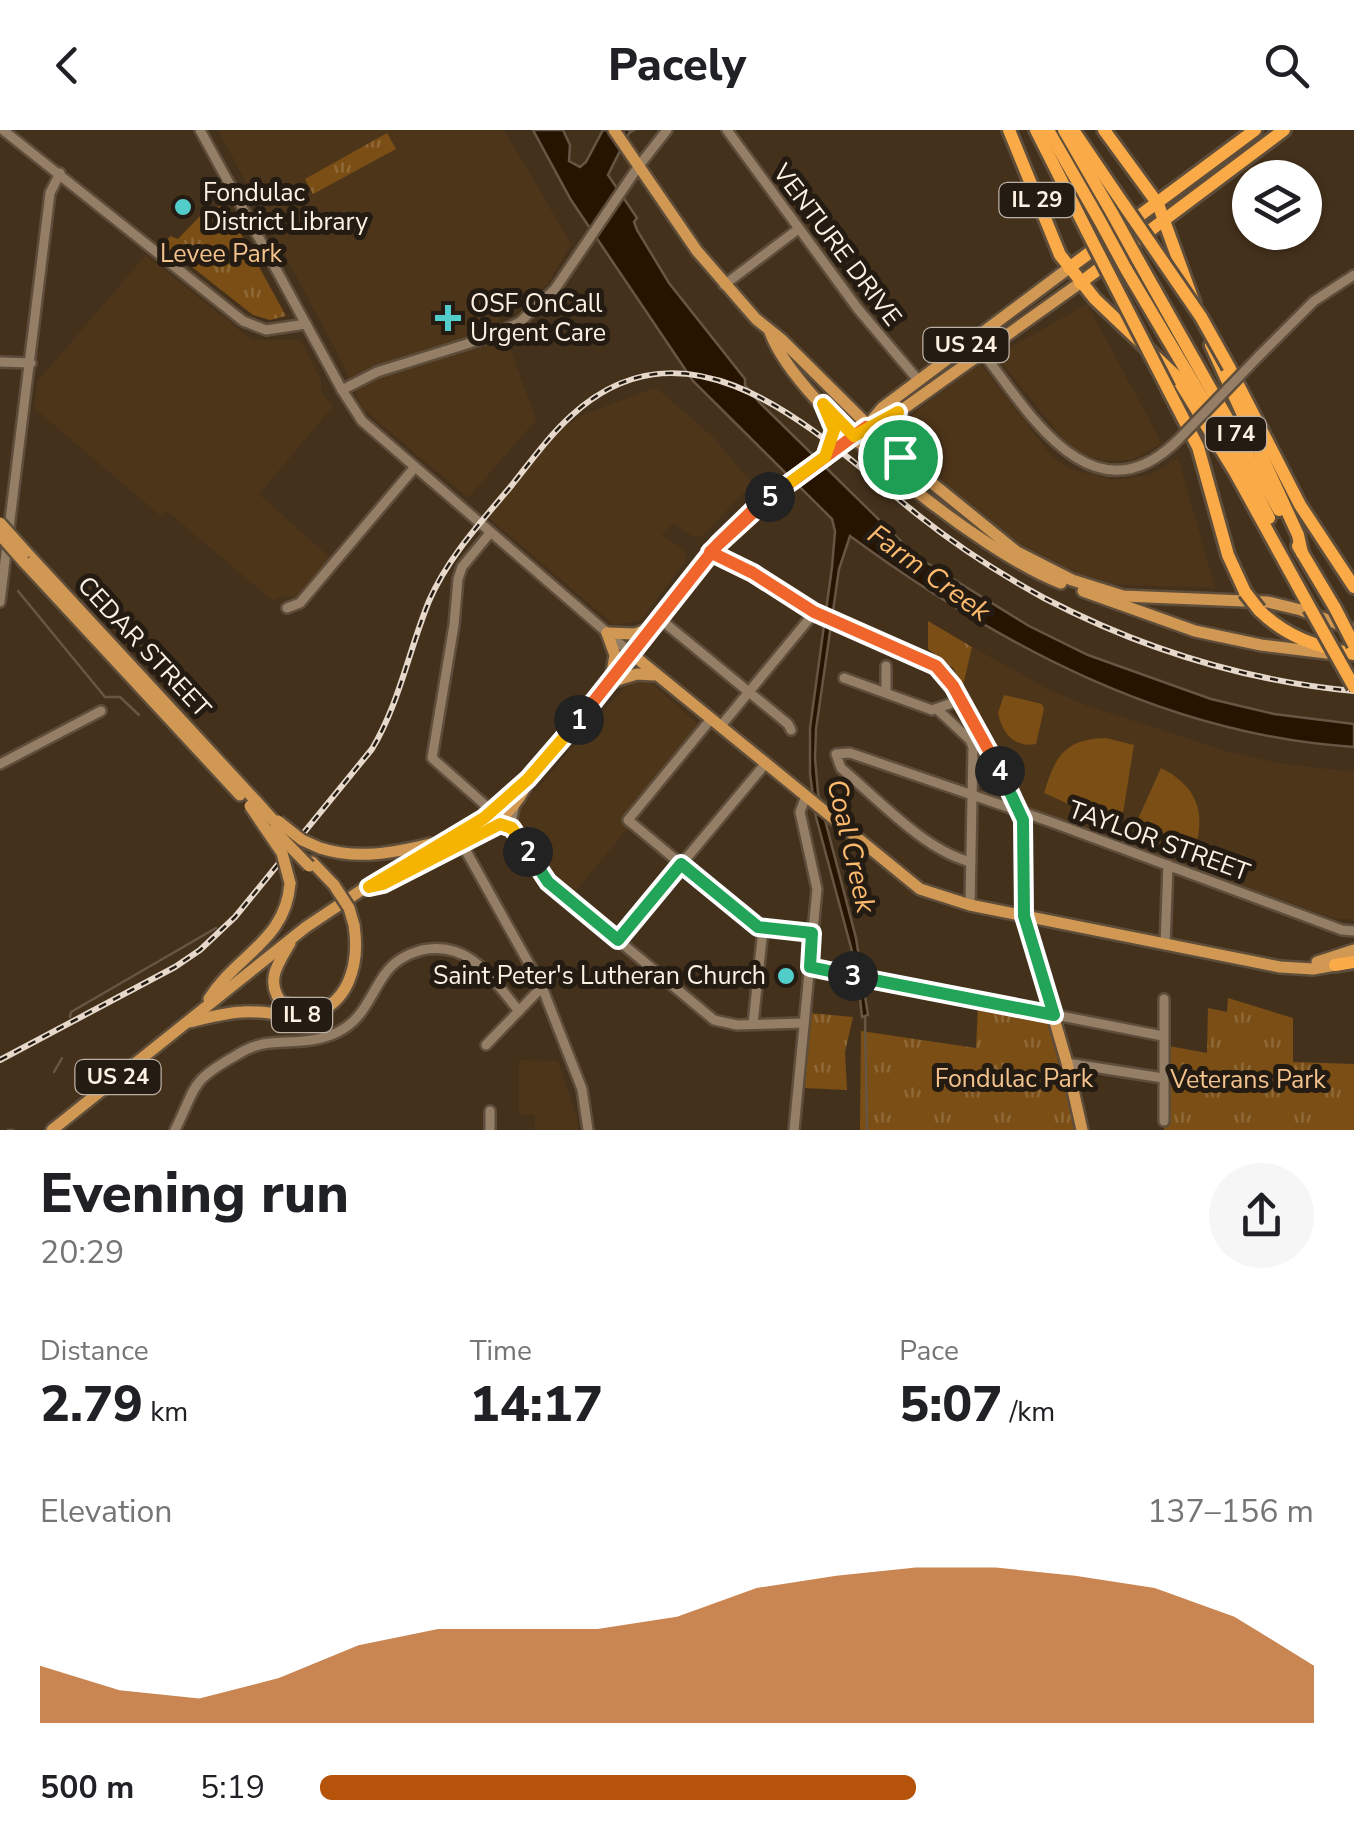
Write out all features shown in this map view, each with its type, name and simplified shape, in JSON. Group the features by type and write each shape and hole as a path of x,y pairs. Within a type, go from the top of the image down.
{"highway":[{"name":"IL 29","path":"1010,130 1051,234 1069,268"},
{"path":"1036,130 1198,446 1228,555 1245,592 1280,628 1300,639 1354,655"},
{"name":"I 74","path":"1048,130 1112,213"},
{"name":"I 74","path":"1064,130 1112,213 1132,264 1242,464 1314,608 1354,673"},
{"path":"1073,130 1112,213 1201,317 1300,505 1354,587"},
{"path":"1104,130 1166,220 1203,327 1298,535 1302,553"},
{"name":"US 24","path":"1069,268 1254,130"},
{"name":"US 24","path":"1080,283 1284,130"},
{"name":"I 74","path":"1132,264 1205,374 1354,645"},
{"path":"1069,268 1171,369 1314,608 1354,686"},
{"path":"1335,965 1354,961"}],"main road":[{"path":"614,130 724,284 866,427 1017,552 1072,580 1145,599 1268,602 1354,630"},
{"name":"US 24","path":"866,427 882,408 1069,268"},
{"name":"US 24","path":"444,841 459,840 528,779 633,655 710,552 753,510 866,427 898,412 1080,283"},
{"path":"770,332 776,351 854,436 964,528 1013,561 1050,579 1195,631 1261,645 1354,655"},
{"path":"823,404 834,430 825,457"},
{"path":"898,412 888,437 900,457"},
{"name":"CEDAR STREET","path":"0,523 25,557"},
{"name":"CEDAR STREET","path":"0,535 25,557 253,804"},
{"path":"710,552 753,573 829,620 930,662 946,676 1020,811 1024,833 1024,916 1054,1015 1082,1130"},
{"path":"657,623 635,634 608,634 615,652 610,683 637,674 658,675"},
{"path":"633,655 911,884 927,892 1165,945 1298,968 1335,965"},
{"name":"US 24","path":"52,1130 293,938 369,887 383,884 459,840 488,829 522,798 528,779"},
{"path":"204,1008 220,982 278,925 286,910 290,883 282,852 253,804"},
{"name":"IL 8","path":"253,804 295,836 342,854 381,854 444,841"},
{"name":"IL 8","path":"184,1023 242,1012 306,1014 329,1006 340,997 352,974 356,946 352,926 332,887 253,804"},
{"path":"369,887 444,841"},
{"name":"IL 8","path":"293,938 274,973 273,988 284,1004 310,1008 330,998 345,980 351,958 352,926"},
{"path":"1298,968 1354,950"}],"street":[{"path":"4,130 243,321 266,330 306,324"},
{"path":"200,130 362,420 633,655"},
{"path":"342,390 377,372 509,329 543,304 667,130"},
{"name":"VENTURE DRIVE","path":"727,130 797,230 919,381"},
{"path":"0,602 50,193 60,173"},
{"path":"724,284 797,230"},
{"path":"974,340 1052,440 1070,456 1107,470 1134,468 1156,459 1180,439 1314,301 1354,275"},
{"path":"0,362 31,363"},
{"path":"287,608 300,603 414,467"},
{"path":"490,532 458,578 432,758 492,811"},
{"path":"809,619 749,692 628,820 762,929 812,933"},
{"path":"657,623 749,692 791,730"},
{"path":"886,666 886,694"},
{"path":"844,678 938,710 972,744 970,904"},
{"path":"938,710 961,700"},
{"path":"0,764 101,710"},
{"name":"TAYLOR STREET","path":"971,862 944,853 842,768 836,754 850,753 972,794 1342,930 1354,931"},
{"path":"618,940 766,763"},
{"path":"794,1130 817,880 800,812 814,802"},
{"path":"515,804 510,821 548,882 714,1020 729,1024 804,1023"},
{"path":"488,829 505,824 518,834"},
{"path":"459,840 542,987 582,1089 588,1130"},
{"path":"1165,945 1168,865"},
{"path":"753,1024 762,929"},
{"path":"175,1130 188,1098 208,1071 253,1046 317,1040 354,1022 395,962 408,954 437,948 458,951 479,964 519,1010"},
{"path":"810,967 1164,1036"},
{"path":"486,1045 542,987"},
{"path":"1164,999 1164,1121"},
{"path":"1067,1064 1163,1078"},
{"path":"490,1112 490,1130"}],"shaded area":[{"path":"218,130 504,130 571,244 547,285 499,318 536,420 468,498 363,409 339,356"},
{"path":"146,255 252,340 296,340 303,344 321,381 321,392 333,406 259,494 331,559 298,598 272,600 167,511 161,516 34,408 37,382"},
{"path":"1087,304 1162,444 1131,460 1106,461 1082,454 1065,441 996,356"},
{"path":"980,363 1053,458 1073,470 1114,480 1150,475 1178,458 1215,588 1098,584 1044,562 996,527 899,444 898,432 914,413"},
{"path":"659,390 714,438 754,486 702,537 692,536 672,523 662,535 685,551 685,562 640,621 614,625 488,517 561,429 582,415"},
{"path":"972,647 1085,705 1225,751 1283,764 1354,772 1354,919 1335,919 1029,808 963,686"},
{"path":"636,679 653,684 707,732 573,894 549,872 517,812 628,683"},
{"path":"519,1060 558,1061 578,1130 535,1130 535,1115 519,1115"}],"green space":[{"path":"387,133 396,149 313,194 305,179"},
{"name":"Levee Park","path":"224,203 286,316 270,320 253,315 164,245 170,236 178,239 201,215 204,217"},
{"path":"928,621 972,647 963,686 953,668 928,649"},
{"path":"1004,695 1042,704 1036,744 1021,744 1006,733 998,713"},
{"path":"1106,738 1134,745 1122,819 1113,824 1044,793 1064,752 1081,742"},
{"path":"1161,768 1181,781 1194,798 1199,818 1197,842 1141,828 1137,821"},
{"name":"Veterans Park","path":"1228,998 1293,1018 1293,1062 1354,1064 1354,1130 1164,1130 1163,1045 1207,1053 1208,1008 1227,1012"},
{"name":"Fondulac Park","path":"978,1004 1047,1019 1077,1130 860,1130 861,1031 976,1048"},
{"path":"810,1013 853,1017 845,1052 847,1090 803,1088"}],"water":[{"name":"Farm Creek","path":"533,130 563,130 570,145 569,161 580,167 603,130 634,130 608,175 637,218 637,230 669,283 758,401 916,556 1029,626 1088,655 1211,699 1274,714 1354,724 1354,747 1284,739 1217,724 1151,704 1087,678 965,613 850,536 839,569 815,758 818,793 856,938 868,1015 862,1017 857,970 816,817 810,774 810,728 832,567 832,519 693,381 571,200"}],"waterway":[{"path":"18,591 105,697 120,697 139,715"},
{"path":"70,1017 71,1012 216,928"},
{"name":"Coal Creek","path":"865,1017 867,1130"},
{"path":"54,1072 62,1058"},
{"path":"8,1130 13,1130"}],"railway":[{"path":"0,1060 175,967 235,917 372,749 397,695 429,601 456,554 555,432 571,416 617,385 663,373 710,378 755,395 841,452 963,549 1080,616 1194,660 1274,679 1354,691"}],"place":[{"name":"Fondulac District Library","path":"183,207"},
{"name":"OSF OnCall Urgent Care","path":"448,318"},
{"name":"Saint Peter's Lutheran Church","path":"786,976"}],"route":[{"path":"900,457 866,427 838,448 786,486 753,510 710,552 633,655 528,779 477,823 369,887 383,884 470,842 496,825 505,824 518,834 548,882 618,940 681,864 758,927 812,933 810,967 1054,1015 1024,916 1024,824 1020,808 946,676 926,660 798,604 753,573 710,552 718,544 753,510 825,457 834,430 823,404 854,436 866,427 898,412 888,437 900,457"}]}
